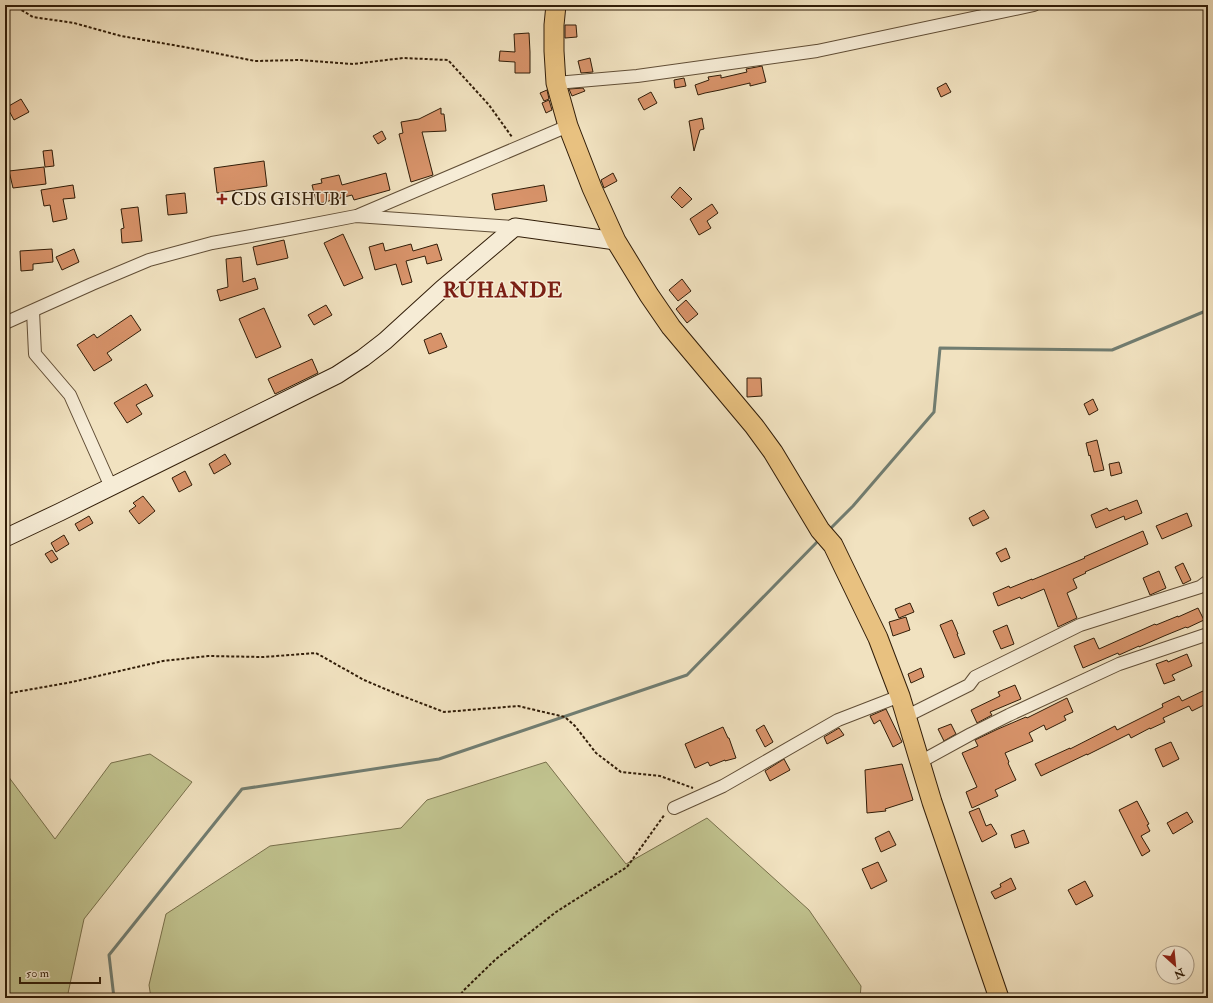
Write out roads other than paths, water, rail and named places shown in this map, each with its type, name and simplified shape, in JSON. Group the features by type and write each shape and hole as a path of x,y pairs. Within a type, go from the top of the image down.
{"main road":[{"path":"556,5 554,25 556,83 568,126 592,188 616,241 649,295 671,327 754,426 773,452 820,530 833,545 878,638 900,696 905,717 942,832 999,998"},
{"path":"5,538 338,375 385,341 442,289 515,227 616,241"}],"street":[{"path":"556,83 637,76 817,51 1034,5"},
{"path":"5,323 150,260 212,243 356,216 568,126"},
{"path":"356,216 515,227"},
{"path":"33,311 35,354 70,395 111,487"},
{"path":"905,717 969,685 975,677 1080,625 1200,587 1208,580"},
{"path":"920,762 1002,718 1119,664 1208,634"},
{"path":"674,808 723,786 838,720 900,696"}],"waterway":[{"path":"829,530 853,506 934,412 940,348 1112,350 1208,310"},
{"path":"114,998 109,955 242,789 439,759 687,675 819,540"}],"place":[{"name":"CDS GISHUBI","path":"222,199"}],"district":[{"name":"RUHANDE","path":"503,290"}]}
